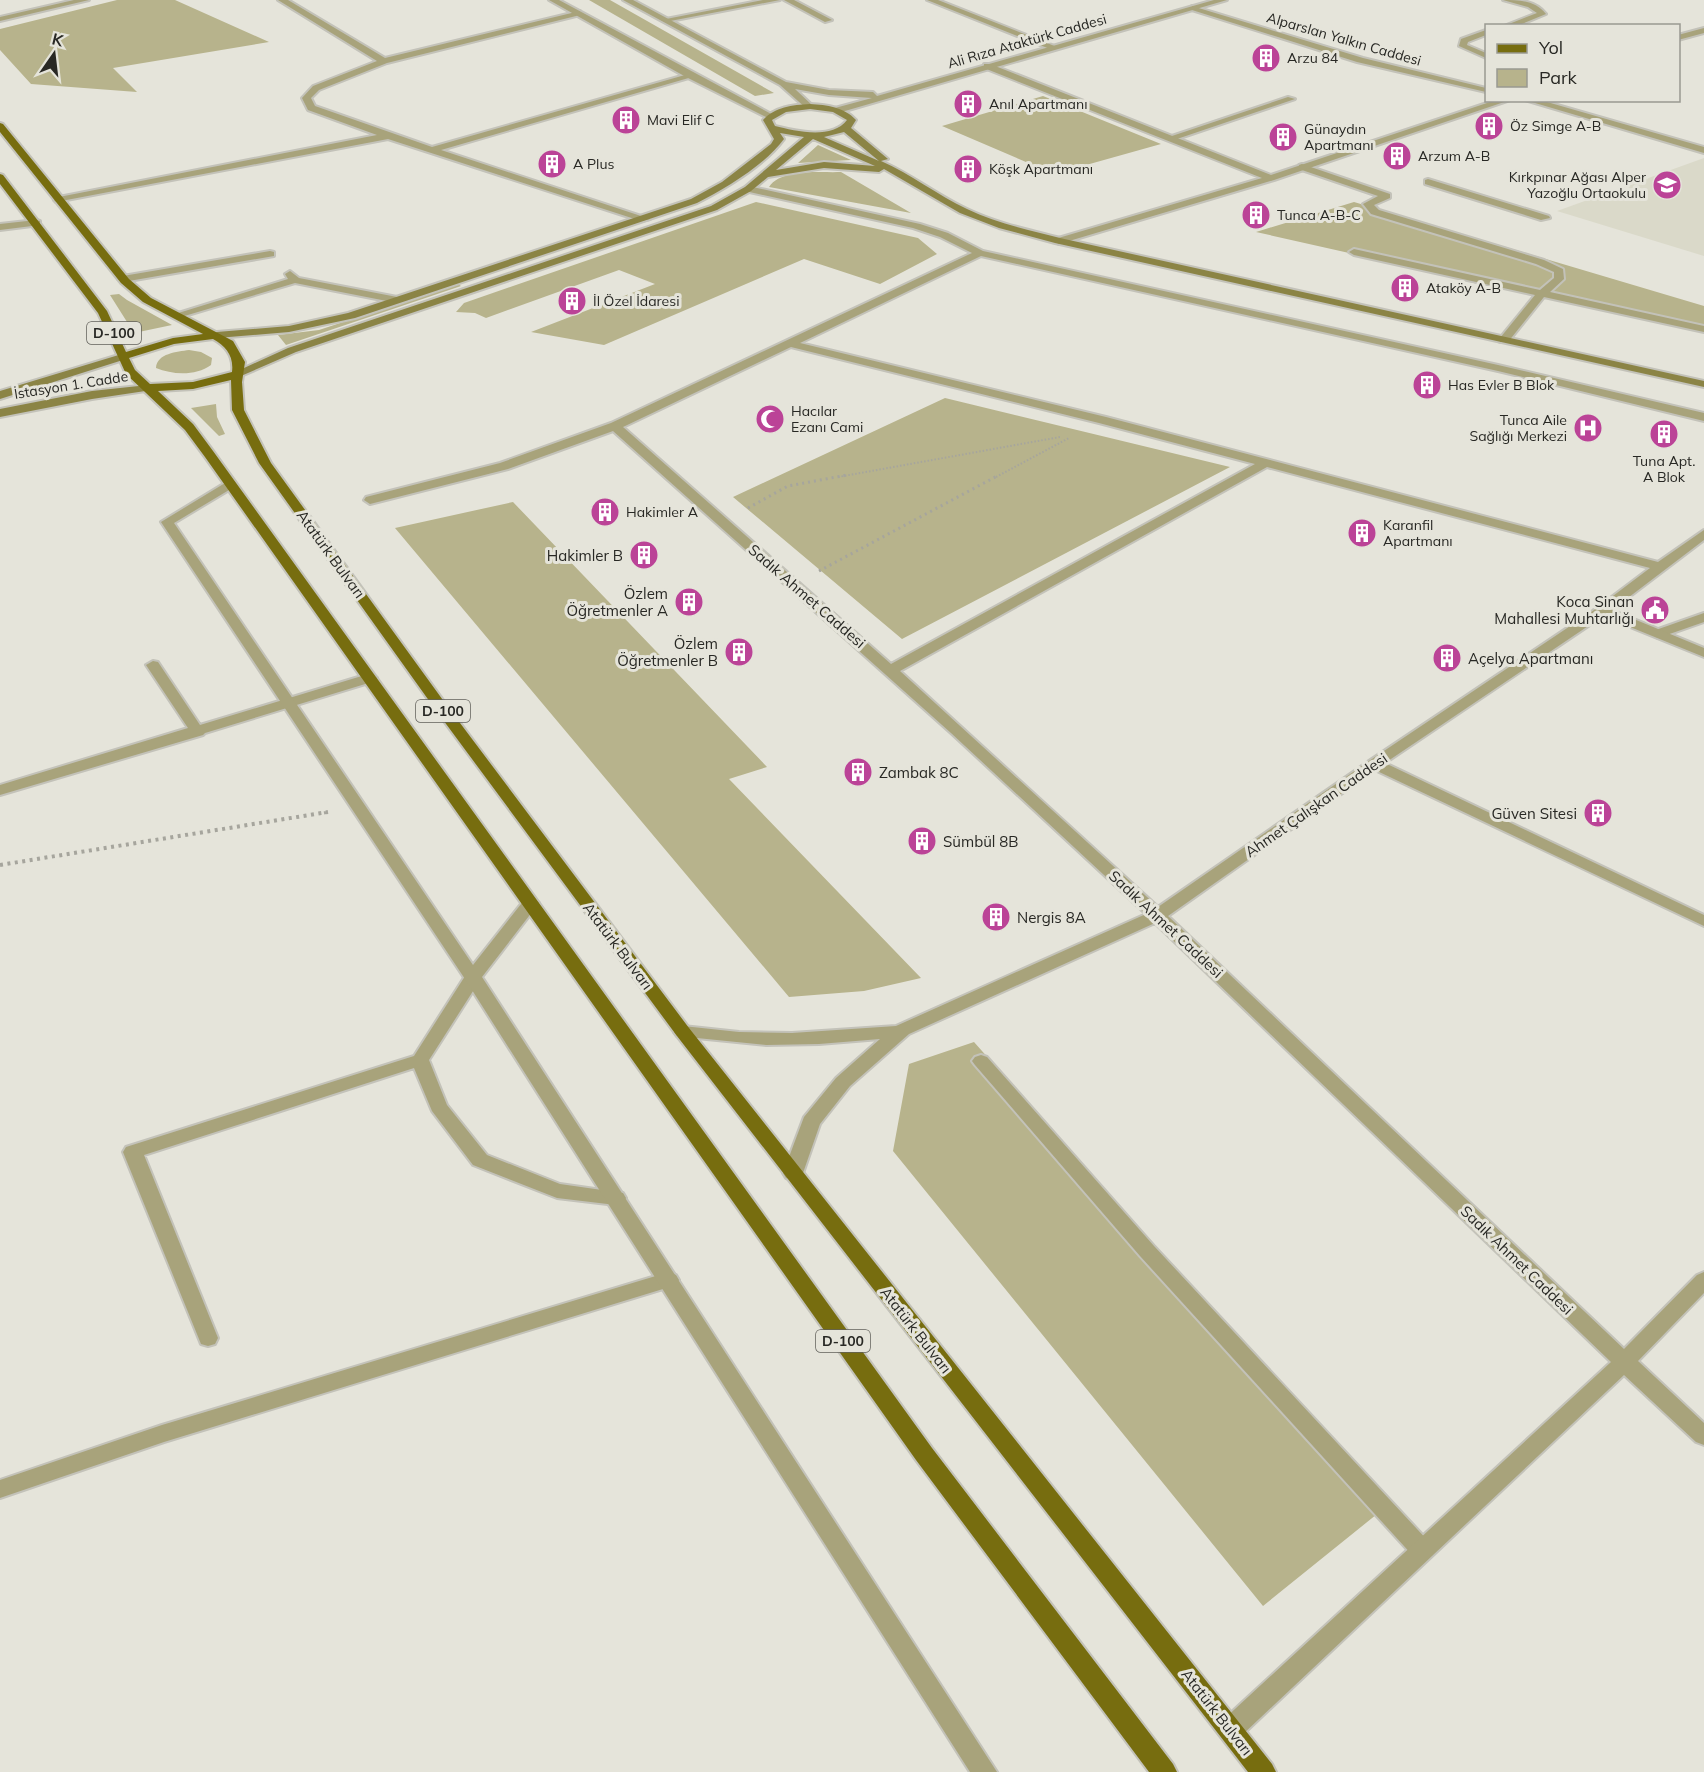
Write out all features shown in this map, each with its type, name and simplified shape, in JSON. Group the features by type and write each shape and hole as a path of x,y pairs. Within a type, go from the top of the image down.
{"main road":[{"path":"810,107 838,110 849,115 852,120 845,128 812,135 790,133 768,124 767,120 771,116 787,109 810,107"},
{"name":"Atatürk Bulvarı","path":"0,126 123,279 147,300 229,343 239,362 238,410 265,463 440,706 683,1032 1263,1772"},
{"path":"122,357 173,341 276,331 325,323 645,219 694,201 725,184 774,146 779,139 774,128"},
{"path":"845,128 900,173"},
{"path":"812,135 900,173 963,210 1003,226 1059,242 1704,384"},
{"path":"148,388 180,388 208,383 237,374 292,350 698,214 729,201 748,189 812,135"},
{"path":"762,178 797,167 819,166 847,166 900,173"},
{"name":"D-100","path":"0,177 103,313 115,334 122,357 130,372 189,427 924,1454 1164,1772"},
{"name":"İstasyon 1. Cadde","path":"0,395 122,357"},
{"name":"İstasyon 1. Cadde","path":"0,413 92,395 148,388"}],"street":[{"path":"0,19 85,0"},
{"path":"282,0 384,61"},
{"path":"553,0 689,75 771,116"},
{"path":"629,1 641,0"},
{"path":"665,20 776,0"},
{"path":"788,0 828,20"},
{"path":"931,0 1053,47"},
{"name":"Ali Rıza Ataktürk Caddesi","path":"838,110 1223,0"},
{"path":"1507,0 1533,6 1542,14 1514,24"},
{"path":"629,1 783,83 807,90 842,94 889,95"},
{"name":"Alparslan Yalkın Caddesi","path":"1195,8 1360,60 1485,90"},
{"path":"577,13 384,61 316,88 306,98 311,108 645,219"},
{"path":"1680,37 1704,30"},
{"path":"1485,32 1464,41 1463,46 1485,56"},
{"path":"987,66 1271,177"},
{"path":"434,149 689,75"},
{"path":"783,83 810,107"},
{"path":"1171,138 1291,99"},
{"path":"1059,242 1271,177 1500,102"},
{"path":"1536,102 1704,150"},
{"path":"1568,102 1577,114"},
{"path":"58,200 390,135"},
{"path":"1302,167 1387,196 1368,204 1375,212 1540,262 1559,271 1559,279 1519,318 1504,340"},
{"path":"1428,183 1545,218"},
{"path":"748,189 916,226 944,235 980,253 1498,368 1704,417"},
{"path":"0,227 36,223"},
{"path":"1354,252 1704,329"},
{"path":"370,500 504,466 615,426 980,253"},
{"path":"123,279 270,254"},
{"path":"177,315 292,277 397,300"},
{"path":"791,344 1102,420 1661,567"},
{"name":"Sadık Ahmet Caddesi","path":"615,426 891,670 1158,915 1704,1436"},
{"path":"891,670 1266,463"},
{"path":"230,484 167,522 473,977 984,1772"},
{"name":"Ahmet Çalışkan Caddesi","path":"902,1030 1158,915 1374,764 1602,611 1704,534"},
{"path":"1602,611 1704,653"},
{"path":"1658,634 1704,616"},
{"path":"153,666 198,732"},
{"path":"0,790 198,732 370,678"},
{"path":"1374,764 1704,921"},
{"path":"208,1338 133,1152 420,1060 473,977 531,903"},
{"path":"683,1032 738,1040 802,1041 902,1030"},
{"path":"793,1173 811,1122 843,1082 902,1030"},
{"path":"420,1060 439,1107 480,1160 557,1191 616,1198"},
{"path":"981,1061 1147,1251 1422,1550"},
{"path":"0,1489 162,1434 669,1280"},
{"path":"1231,1729 1624,1362 1704,1280"}],"path":[{"path":"723,522 788,486 1076,434 794,585"},
{"path":"0,865 358,807"}],"shaded area":[{"name":"Kırkpınar Ağası Alper Yazoğlu Ortaokulu","path":"1704,158 1704,256 1557,211"}],"green space":[{"path":"117,0 175,0 269,42 113,68 137,92 31,84 0,50 0,29"},
{"path":"589,0 610,0 774,93 755,96"},
{"path":"1043,96 1161,144 1054,174 942,126"},
{"path":"818,145 851,160 798,163"},
{"path":"841,172 911,213 769,187 775,181 792,174"},
{"path":"756,202 918,238 937,254 880,284 804,259 604,345 531,332 655,284 619,270 486,318 475,313 456,312 464,303"},
{"path":"1354,202 1704,306 1704,333 1256,232"},
{"path":"458,284 461,286 286,345 278,335 319,330"},
{"path":"119,294 172,325 134,333 110,295"},
{"path":"189,350 201,352 212,358 211,365 191,373 170,372 156,368 157,363 164,356"},
{"path":"945,398 1230,467 902,639 733,497"},
{"path":"216,404 217,417 225,434 219,436 191,408"},
{"path":"513,502 767,767 729,779 921,978 864,991 789,997 395,528"},
{"path":"974,1042 1387,1506 1263,1606 893,1151 909,1064"}],"place":[{"name":"Arzu 84","path":"1266,58"},
{"name":"Anıl Apartmanı","path":"968,104"},
{"name":"Mavi Elif C","path":"626,120"},
{"name":"Öz Simge A-B","path":"1489,126"},
{"name":"Günaydın Apartmanı","path":"1283,137"},
{"name":"Arzum A-B","path":"1397,156"},
{"name":"A Plus","path":"552,164"},
{"name":"Köşk Apartmanı","path":"968,169"},
{"name":"Kırkpınar Ağası Alper Yazoğlu Ortaokulu","path":"1667,185"},
{"name":"Tunca A-B-C","path":"1256,215"},
{"name":"Ataköy A-B","path":"1405,288"},
{"name":"İl Özel İdaresi","path":"572,301"},
{"name":"Has Evler B Blok","path":"1427,385"},
{"name":"Hacılar Ezanı Cami","path":"770,419"},
{"name":"Tunca Aile Sağlığı Merkezi","path":"1588,428"},
{"name":"Tuna Apt. A Blok","path":"1664,434"},
{"name":"Hakimler A","path":"605,512"},
{"name":"Karanfil Apartmanı","path":"1362,533"},
{"name":"Hakimler B","path":"644,555"},
{"name":"Özlem Öğretmenler A","path":"689,602"},
{"name":"Koca Sinan Mahallesi Muhtarlığı","path":"1655,610"},
{"name":"Özlem Öğretmenler B","path":"739,652"},
{"name":"Açelya Apartmanı","path":"1447,658"},
{"name":"Zambak 8C","path":"858,772"},
{"name":"Güven Sitesi","path":"1598,813"},
{"name":"Sümbül 8B","path":"922,841"},
{"name":"Nergis 8A","path":"996,917"}]}
